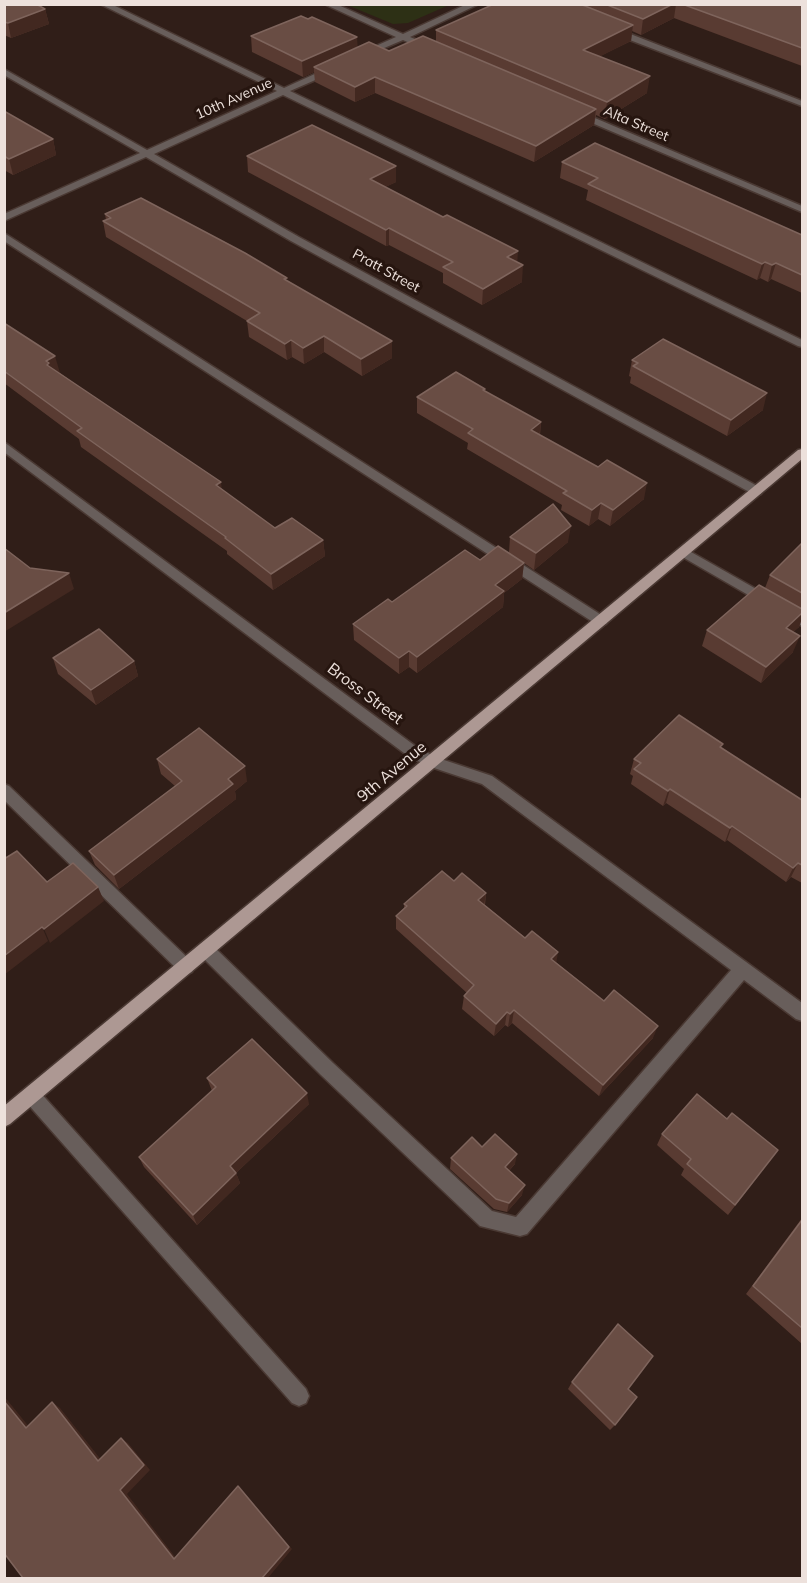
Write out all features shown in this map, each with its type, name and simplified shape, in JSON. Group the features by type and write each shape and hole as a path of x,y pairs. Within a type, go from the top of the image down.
{"main road":[{"name":"9th Avenue","path":"4,1118 802,453"}],"street":[{"path":"104,4 802,344"},
{"path":"328,4 436,51"},
{"path":"353,60 475,4"},
{"path":"603,26 802,104"},
{"name":"10th Avenue","path":"4,218 343,64"},
{"name":"Pratt Street","path":"4,71 295,239 757,491"},
{"name":"Alta Street","path":"565,108 802,209"},
{"path":"4,236 601,621"},
{"name":"Bross Street","path":"4,446 413,752 433,762 487,780 802,1013"},
{"path":"684,552 802,621"},
{"path":"4,790 186,967"},
{"path":"206,950 327,1069 487,1219 520,1227 743,969"},
{"path":"32,1096 300,1396"}],"green space":[{"path":"347,5 449,5 408,23 393,24"}],"building":[{"path":"4,4 36,4 45,9 8,23 4,22"},
{"path":"494,4 580,4 633,25 583,50 650,76 607,102 436,30"},
{"path":"605,4 673,4 643,19"},
{"path":"682,4 802,4 802,48"},
{"path":"301,16 308,19 312,17 357,37 302,61 251,36"},
{"path":"423,36 596,109 536,146 375,77 355,87 314,67 369,42 389,51"},
{"path":"4,111 53,139 9,159 4,156"},
{"path":"312,125 396,166 370,179 443,217 447,215 518,251 507,257 523,265 483,289 443,267 453,262 389,228 386,230 247,156"},
{"path":"595,143 802,235 802,275 776,263 762,264 588,184 598,178 562,162"},
{"path":"141,198 245,253 287,278 284,279 392,341 361,359 324,336 303,348 291,340 285,344 247,321 260,313 103,221 111,218 105,214"},
{"path":"4,323 55,356 46,361 49,363 47,365 221,482 216,485 275,528 292,518 323,540 271,574 226,537 77,431 82,428 4,371"},
{"path":"663,339 767,393 731,420 633,366 638,363 632,360"},
{"path":"456,372 485,389 483,390 541,422 531,430 598,467 607,460 647,483 613,510 601,503 592,510 563,493 567,491 468,433 473,429 417,397"},
{"path":"553,504 571,526 536,553 510,537"},
{"path":"802,543 802,593 770,575"},
{"path":"498,546 524,563 495,585 504,591 417,657 409,651 399,658 353,624 388,599 392,602 465,550 480,560"},
{"path":"4,548 30,568 69,573 4,613"},
{"path":"759,585 802,609 802,613 786,628 800,636 766,667 707,630"},
{"path":"99,629 134,661 91,690 53,658"},
{"path":"679,715 723,744 720,747 802,800 802,865 798,863 793,868 732,826 730,828 670,789 668,791 634,769 641,763 634,759"},
{"path":"199,728 245,766 228,779 233,784 114,875 89,851 182,781 157,759"},
{"path":"17,851 47,882 73,863 98,887 44,929 42,927 4,956 4,859"},
{"path":"442,871 454,881 462,873 486,893 478,900 525,938 532,931 558,952 551,959 604,1001 614,990 658,1026 603,1085 514,1010 510,1014 507,1012 496,1024 464,996 474,985 396,916 407,906 404,904"},
{"path":"252,1039 307,1093 230,1166 236,1173 193,1215 139,1157 216,1087 207,1078"},
{"path":"697,1094 727,1119 732,1113 778,1150 735,1205 687,1164 691,1159 662,1134"},
{"path":"495,1134 517,1154 505,1167 525,1185 509,1203 496,1199 451,1158 472,1137 482,1147"},
{"path":"802,1220 802,1328 753,1286"},
{"path":"618,1324 653,1356 628,1389 637,1397 615,1425 572,1382"},
{"path":"4,1401 26,1428 52,1402 98,1461 121,1438 144,1465 120,1490 174,1559 238,1486 289,1547 262,1578 23,1578 4,1553"}]}
